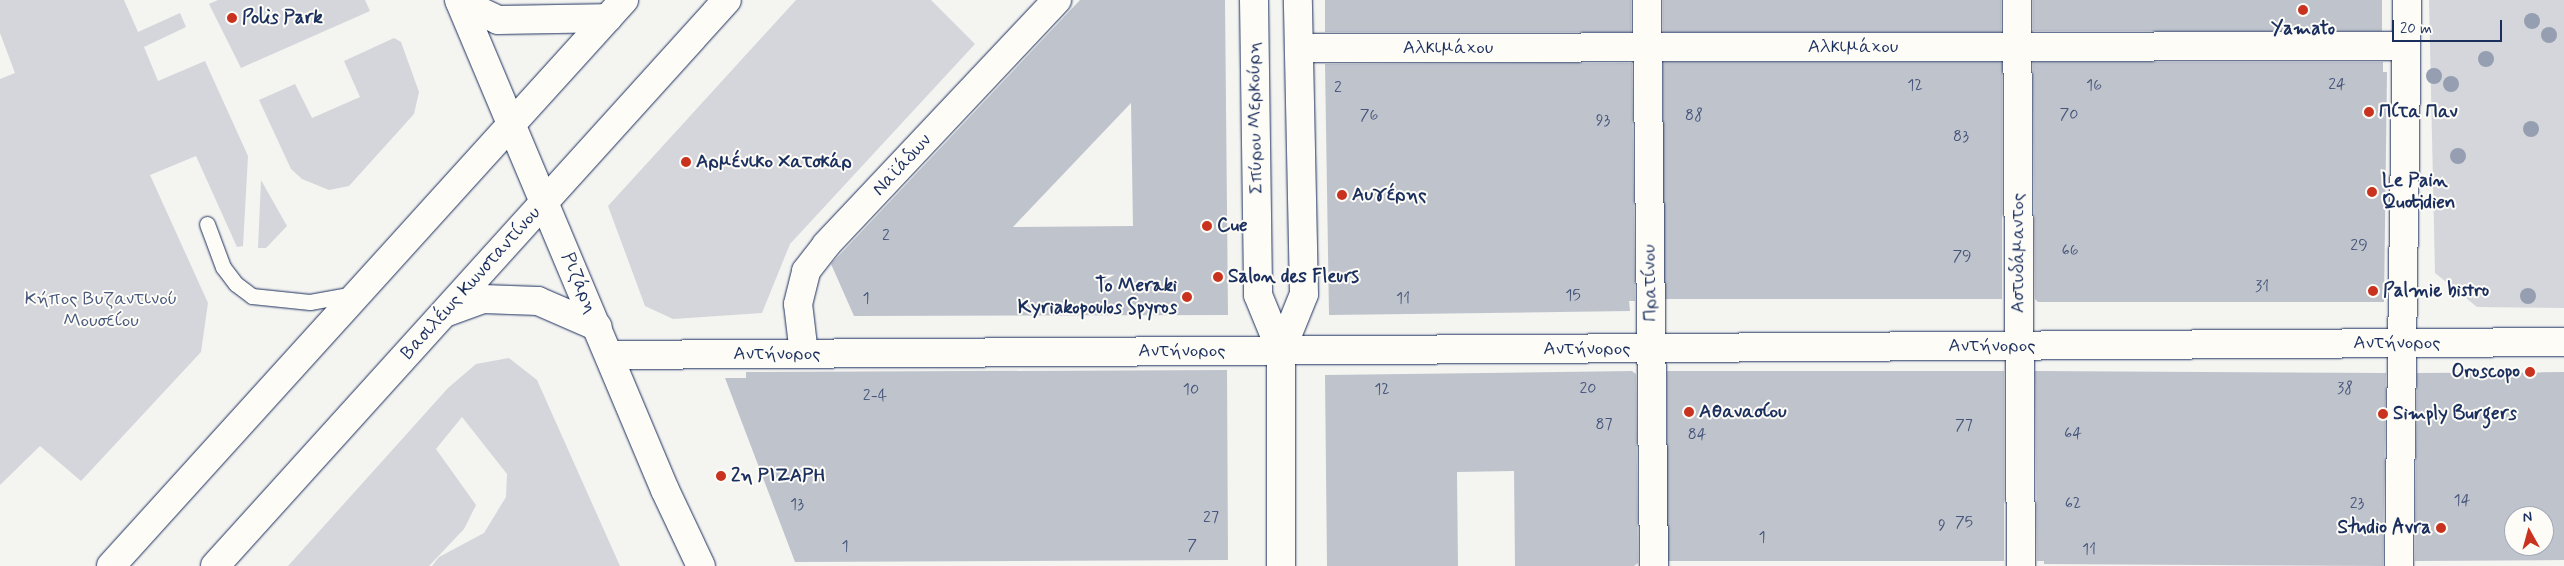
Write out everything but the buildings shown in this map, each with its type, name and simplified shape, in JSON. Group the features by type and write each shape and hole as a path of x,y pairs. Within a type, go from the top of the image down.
{"street":[{"name":"Βασιλέως Κωνσταντίνου","path":"215,566 727,0"},
{"name":"Ναϊάδων","path":"804,354 798,304 806,271 826,246 1058,0"},
{"name":"Σπύρου Μερκούρη","path":"1254,0 1258,295 1281,350"},
{"name":"Σπύρου Μερκούρη","path":"1281,566 1281,350 1304,294 1298,0"},
{"name":"Πρατίνου","path":"1647,0 1654,566"},
{"name":"Αστυδάμαντος","path":"2017,0 2020,566"},
{"path":"2399,566 2407,0"},
{"name":"Ριζάρη","path":"459,1 701,566"},
{"path":"459,1 498,20 616,9"},
{"path":"111,566 616,9"},
{"name":"Αλκιμάχου","path":"1299,48 2406,46"},
{"path":"444,313 483,299 538,301 598,327"},
{"name":"Αντήνορος","path":"609,355 2564,342"}],"lane":[{"path":"206,224 224,267 236,284 252,296 310,302 358,293"}],"green space":[{"name":"Κήπος Βυζαντινού Μουσείου","path":"0,0 124,0 138,32 180,13 186,27 144,47 158,81 205,61 248,156 243,246 237,247 196,156 150,175 208,303 201,352 81,481 40,446 0,485 0,79 15,73 0,33"},
{"path":"218,0 365,0 370,11 241,68 209,4"},
{"path":"796,0 931,0 975,44 790,244 762,313 673,319 645,306 608,206"},
{"path":"2429,0 2564,0 2564,308 2477,307 2435,273"},
{"path":"394,38 401,42 419,92 414,114 349,186 329,190 302,179 291,169 259,100 295,84 312,118 360,97 344,61"},
{"path":"261,180 287,226 266,248 258,248"},
{"path":"509,358 537,380 620,566 432,566 439,557 484,533 506,497 507,474 462,417 436,449 476,505 464,529 429,566 288,566 448,388 476,364"}],"place":[{"name":"Yamato","path":"2303,10"},
{"name":"Polis Park","path":"232,18"},
{"name":"Πίτα Παν","path":"2369,112"},
{"name":"Αρμένικο Χατσκάρ","path":"686,162"},
{"name":"Le Pain Quotidien","path":"2372,192"},
{"name":"Αυγέρης","path":"1342,195"},
{"name":"Cue","path":"1207,226"},
{"name":"Salon des Fleurs","path":"1218,277"},
{"name":"Palmie bistro","path":"2373,291"},
{"name":"To Meraki Kyriakopoulos Spyros","path":"1187,297"},
{"name":"Oroscopo","path":"2530,372"},
{"name":"Αθανασίου","path":"1689,412"},
{"name":"Simply Burgers","path":"2383,414"},
{"name":"2η ΡΙΖΑΡΗ","path":"721,476"},
{"name":"Studio Avra","path":"2441,528"}]}
